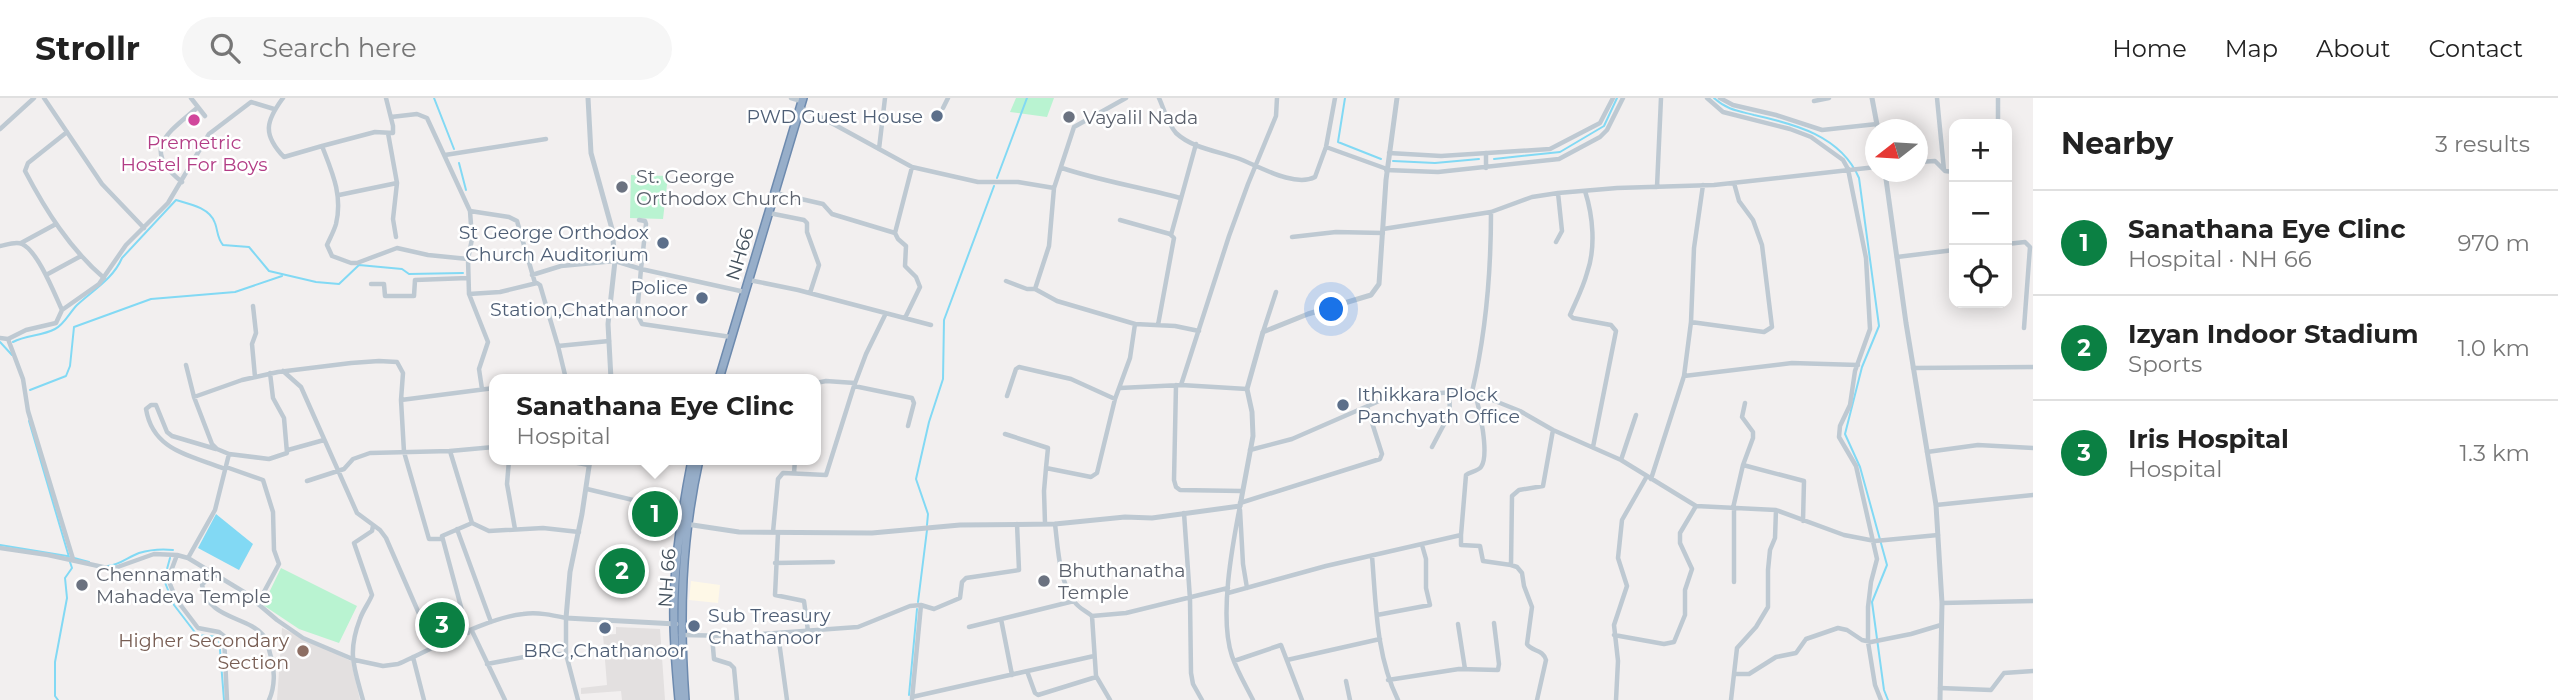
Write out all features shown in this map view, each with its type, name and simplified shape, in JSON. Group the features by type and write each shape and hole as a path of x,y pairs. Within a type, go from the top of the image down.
{"highway":[{"name":"NH66","path":"721,374 802,102"},
{"name":"NH 66","path":"685,524 684,513 691,465"},
{"name":"NH 66","path":"685,700 677,625 685,524 698,465"},
{"name":"NH 66","path":"678,635 679,700"}],"street":[{"path":"0,129 34,98"},
{"path":"44,98 102,184 144,228"},
{"path":"191,98 205,116"},
{"path":"283,98 270,119 268,131 281,155 288,157 375,132 388,134 394,131 386,98"},
{"path":"588,98 591,153 612,229 615,261 608,324 611,374"},
{"path":"792,98 912,167 978,182 1018,182 1054,188"},
{"path":"879,149 885,98"},
{"path":"943,108 948,98"},
{"path":"1035,289 1049,246 1054,188 1074,127 1126,98"},
{"path":"1159,98 1176,132 1196,144 1281,176 1312,179 1318,172 1326,147 1335,98"},
{"path":"1241,491 1180,490 1176,487 1174,454 1179,385 1255,166 1276,117 1277,98"},
{"path":"1262,332 1375,293 1379,285 1387,170 1396,98"},
{"path":"1389,153 1486,155 1556,148 1600,123 1613,98"},
{"path":"1326,147 1387,170 1438,172 1547,161 1570,153 1600,137 1607,130 1623,98"},
{"path":"1657,187 1661,98"},
{"path":"1707,98 1723,112 1811,137 1843,160 1849,169 1866,258 1870,312 1869,337 1858,365 1850,405 1840,426 1839,437 1856,466 1877,559 1867,607 1869,642 1881,700"},
{"path":"1720,98 1733,105 1822,130 1865,128"},
{"path":"1814,101 1829,98"},
{"path":"1872,98 1876,119"},
{"path":"1937,98 1944,170"},
{"path":"1998,98 1998,119"},
{"path":"0,338 8,339 26,330 56,323 62,310 90,292 104,278 126,245 168,203 209,134 246,105 254,102 275,109"},
{"path":"182,182 167,169 159,150 164,138 198,107"},
{"path":"391,117 424,115 470,211 472,239 468,259 469,294 488,342 479,369 482,388"},
{"path":"67,132 28,163 25,169 41,202 56,224 81,256 104,278"},
{"path":"388,134 397,183 393,219 396,237"},
{"path":"444,155 546,139"},
{"path":"1158,326 1174,243 1171,235 1196,144"},
{"path":"322,146 339,195 337,221 327,245 332,256 357,262 397,248 428,255 468,259"},
{"path":"1486,155 1486,167"},
{"path":"1928,162 1935,162 1949,171"},
{"path":"905,318 920,287 916,277 905,265 906,246 895,233 912,167"},
{"path":"1062,168 1092,178 1180,198"},
{"path":"1292,237 1383,231 1491,212 1532,197 1558,193 1734,183 1865,168"},
{"path":"1886,182 1936,505 1942,603 1940,700"},
{"path":"339,195 397,183"},
{"path":"1691,322 1764,332 1772,327 1762,245 1753,220 1739,201 1734,183"},
{"path":"1616,700 1618,662 1615,619 1627,586 1618,558 1622,520 1649,477 1684,376 1691,322 1694,248 1703,185"},
{"path":"1585,191 1591,214 1590,260 1585,280 1570,315 1573,318 1611,325 1616,331 1593,447"},
{"path":"775,193 823,204 832,214 895,233"},
{"path":"1556,242 1562,231 1558,193"},
{"path":"470,211 509,217 517,221 535,283"},
{"path":"1491,212 1488,304 1473,393 1482,418 1482,462 1479,469 1466,475 1461,545 1479,546 1485,563 1511,565 1522,573 1526,593 1531,601 1528,644 1543,653 1546,660 1537,700"},
{"path":"769,213 804,220 807,223 808,235 819,265 810,293"},
{"path":"639,220 645,221 646,224 637,314 642,324 732,337"},
{"path":"1120,220 1171,235"},
{"path":"0,246 20,243 56,224"},
{"path":"20,243 31,253 46,275 62,310"},
{"path":"2012,243 2031,243 2024,328"},
{"path":"1897,257 1949,251"},
{"path":"46,275 81,256"},
{"path":"532,275 561,266 615,261 745,292"},
{"path":"371,284 384,284 385,296 414,296 415,280 468,278"},
{"path":"749,281 810,293 931,325"},
{"path":"1006,281 1027,289 1035,289 1057,301 1135,324 1199,331"},
{"path":"469,294 500,292 535,283 540,285 565,374"},
{"path":"1253,700 1234,662 1230,644 1228,590 1241,491 1253,436 1247,389 1276,292"},
{"path":"253,306 256,333 252,344 255,377"},
{"path":"808,631 804,601 775,595 778,479 783,473 826,475 866,354 886,313"},
{"path":"1046,468 1091,477 1097,474 1115,399 1130,358 1135,324"},
{"path":"8,339 23,379 29,411 70,560"},
{"path":"558,346 609,341"},
{"path":"194,397 270,373 392,361 400,365 403,373 401,400 404,452 429,540 441,539 444,535 472,523 489,531 543,528 579,532"},
{"path":"1684,376 1792,363 1858,365"},
{"path":"186,365 194,397 217,450"},
{"path":"1007,396 1019,367 1071,379 1115,399"},
{"path":"1913,368 2033,367"},
{"path":"283,371 301,387 324,440 342,470 342,477 358,513 386,538 434,648"},
{"path":"270,373 273,398 284,418 288,450"},
{"path":"821,382 855,384 912,398 914,403 908,426"},
{"path":"1120,388 1179,385 1247,389"},
{"path":"401,400 489,388"},
{"path":"1432,447 1450,413 1449,391"},
{"path":"1249,450 1292,439 1392,397 1449,391 1473,393 1520,411 1553,430 1621,460 1696,506 1776,510 1844,535 1873,540 1938,535"},
{"path":"1734,582 1733,508 1753,435 1742,417 1745,402"},
{"path":"258,603 279,564 274,550 273,512 263,480 165,445 157,436 146,409 156,405 169,434 229,454 269,460 284,455 288,450 324,440"},
{"path":"685,524 739,532 872,533 932,527 1055,524 1125,517 1152,518 1240,505 1380,459 1382,454 1367,407"},
{"path":"1621,460 1636,415"},
{"path":"1511,565 1513,494 1522,489 1543,486 1553,430"},
{"path":"1005,434 1048,448 1045,523"},
{"path":"1927,452 1978,445 2033,448"},
{"path":"307,481 342,470 353,459 370,453 489,447"},
{"path":"450,451 472,523"},
{"path":"188,558 215,510 229,454"},
{"path":"509,465 508,494 515,529"},
{"path":"578,700 566,654 566,618 570,572 587,489 589,465"},
{"path":"793,473 794,465"},
{"path":"1743,465 1804,481 1803,521"},
{"path":"587,489 684,513"},
{"path":"1936,505 2033,495"},
{"path":"1240,505 1247,588"},
{"path":"1615,635 1667,645 1674,642 1685,615 1685,590 1692,565 1680,543 1680,533 1696,506"},
{"path":"1731,700 1737,648 1761,620 1768,607 1769,560 1775,538 1776,510"},
{"path":"1184,513 1190,599 1191,673 1193,684 1202,700"},
{"path":"678,635 778,634 861,627 910,606 920,605 934,609 958,600 962,582 967,578 1019,570 1017,524"},
{"path":"1055,524 1062,567 1074,601 1092,616 1126,612 1247,588 1326,566 1461,535"},
{"path":"363,700 351,657 352,642 372,594 372,587 354,543 372,531 373,526"},
{"path":"457,529 491,622"},
{"path":"441,539 470,632 505,700"},
{"path":"1377,615 1430,605 1426,588 1426,559 1422,545"},
{"path":"0,548 112,569 154,554 188,558 258,603 303,638 335,653 383,666 398,664 491,622 527,613 677,625"},
{"path":"177,555 168,579 176,599 198,628 219,632 224,636 227,700"},
{"path":"1372,556 1380,639 1388,680 1398,700"},
{"path":"775,563 833,562"},
{"path":"213,572 202,585 208,600 229,617 254,629 265,638 274,670 269,700"},
{"path":"969,627 1074,601"},
{"path":"1942,603 2033,601"},
{"path":"920,605 912,699 1094,656"},
{"path":"1092,616 1096,677 1110,700"},
{"path":"1001,619 1012,675"},
{"path":"1388,680 1443,670 1496,671 1499,669 1494,623"},
{"path":"1458,624 1465,669"},
{"path":"1734,674 1749,674 1776,657 1796,653 1806,639 1838,628 1869,642 1941,625"},
{"path":"778,634 787,700"},
{"path":"712,636 714,659 734,668 737,700"},
{"path":"1287,660 1380,639"},
{"path":"1234,662 1281,645 1301,700"},
{"path":"488,664 540,654 566,654"},
{"path":"413,657 424,700"},
{"path":"1027,671 1038,695 1096,677"},
{"path":"1940,688 1991,690 2004,673 2033,671"},
{"path":"1346,681 1350,700"}],"shaded area":[{"path":"691,581 720,585 718,603 689,600"},
{"path":"616,627 660,629 665,700 622,700 621,691 581,694 581,688 607,685 603,635 616,634"},
{"path":"282,628 351,661 360,700 277,700"}],"green space":[{"path":"1016,98 1054,98 1047,117 1010,112"},
{"path":"631,175 668,176 663,219 630,218"},
{"path":"603,557 638,561 635,584 609,580"},
{"path":"281,568 357,606 339,643 299,629 263,605"}],"water":[{"path":"216,514 253,544 239,570 198,548"}],"waterway":[{"path":"434,98 454,149"},
{"path":"997,178 1027,98"},
{"path":"1345,98 1338,142 1381,159"},
{"path":"1494,159 1560,152 1604,126 1617,98"},
{"path":"1714,98 1733,110 1785,123 1815,134 1841,152 1859,178 1879,326 1862,367 1845,434 1860,467 1887,565 1872,602 1884,690 1888,700"},
{"path":"1393,161 1435,163 1479,159"},
{"path":"459,163 466,190"},
{"path":"927,525 928,514 916,479 929,422 943,379 944,320 994,186"},
{"path":"13,342 61,325 77,305 108,278 122,258 176,200 199,207 209,214 223,245 249,247 269,271 316,282 339,284 359,265 402,269 409,274 463,273"},
{"path":"30,390 66,376 70,366 74,327 151,299 235,292 282,276"},
{"path":"0,342 12,355"},
{"path":"29,421 69,557"},
{"path":"918,602 927,530"},
{"path":"0,545 67,556"},
{"path":"108,566 143,552 173,550"},
{"path":"74,558 89,562"},
{"path":"170,558 164,580 174,605 197,635 219,637 224,700"},
{"path":"58,700 55,696 55,662 67,598 65,578 72,568 70,562"},
{"path":"909,695 917,609"}],"place":[{"name":"PWD Guest House","path":"937,116"},
{"name":"Vayalil Nada","path":"1069,117"},
{"name":"Premetric Hostel For Boys","path":"194,120"},
{"name":"St. George Orthodox Church","path":"622,187"},
{"name":"St George Orthodox Church Auditorium","path":"663,243"},
{"name":"Police Station,Chathannoor","path":"702,298"},
{"name":"Ithikkara Plock Panchyath Office","path":"1343,405"},
{"name":"Sanathana Eye Clinc","path":"655,514"},
{"name":"Izyan Indoor Stadium","path":"622,571"},
{"name":"Bhuthanatha Temple","path":"1044,581"},
{"name":"Chennamath Mahadeva Temple","path":"82,585"},
{"name":"Iris Hospital","path":"442,625"},
{"name":"Sub Treasury Chathanoor","path":"694,626"},
{"name":"BRC ,Chathanoor","path":"605,628"},
{"name":"Higher Secondary Section","path":"303,651"}]}
